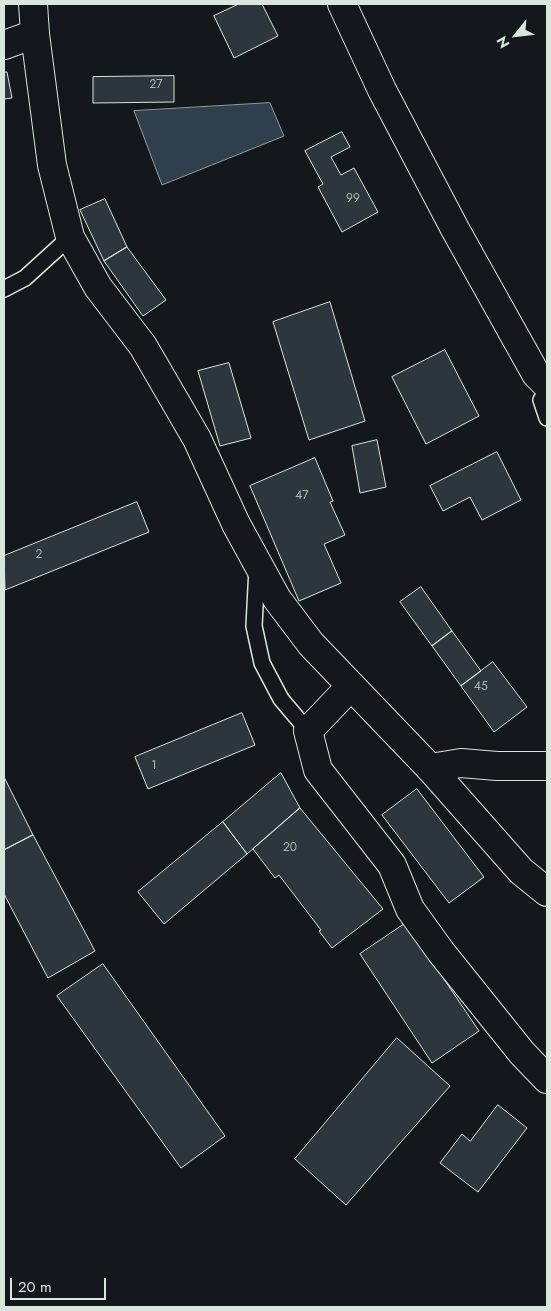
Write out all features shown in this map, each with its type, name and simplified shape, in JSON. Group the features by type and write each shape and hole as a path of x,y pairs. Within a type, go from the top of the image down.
{"street":[{"path":"33,4 35,34 52,165 70,237 98,287 143,346 197,439 236,524 277,599 311,644 350,687 430,768 465,810 521,871 547,892"},
{"path":"342,4 382,90 455,229 536,374 547,385"},
{"path":"4,45 35,34"},
{"path":"350,687 308,731 318,770 392,865 410,909 441,952 522,1053 547,1079"},
{"path":"430,768 461,763 497,766 547,766"}],"lane":[{"path":"4,290 24,278 70,237"},
{"path":"547,390 541,400 547,418"},
{"path":"257,562 254,626 262,663 281,699 308,731"}],"water":[{"path":"270,103 284,136 162,185 134,111"}],"building":[{"path":"239,4 262,4 278,36 234,58 214,16"},
{"path":"4,72 7,72 12,98 4,99"},
{"path":"174,76 174,102 93,103 93,77"},
{"path":"342,132 350,147 331,157 341,175 354,168 378,212 342,232 318,187 323,184 305,151"},
{"path":"105,199 127,247 104,261 80,210"},
{"path":"127,247 166,300 143,316 104,261"},
{"path":"330,302 365,421 309,440 273,322"},
{"path":"445,350 479,416 426,444 392,377"},
{"path":"229,363 251,438 220,446 198,371"},
{"path":"377,440 386,487 360,493 352,446"},
{"path":"497,452 521,500 482,520 470,497 443,511 430,486"},
{"path":"315,458 333,501 330,502 345,535 324,544 341,583 299,601 250,486"},
{"path":"137,502 149,532 5,590 4,556"},
{"path":"421,587 452,631 432,646 400,602"},
{"path":"452,631 481,671 461,686 432,646"},
{"path":"493,662 527,707 494,732 461,686"},
{"path":"242,713 255,745 148,789 135,757"},
{"path":"281,773 300,808 247,854 223,822"},
{"path":"4,777 33,835 4,850"},
{"path":"417,789 484,877 449,903 382,815"},
{"path":"300,808 383,909 332,948 319,931 321,930 279,875 275,878 253,849"},
{"path":"223,822 247,854 164,924 138,892"},
{"path":"33,835 95,951 48,978 4,894 4,850"},
{"path":"406,923 479,1031 432,1063 360,954"},
{"path":"103,964 225,1136 181,1168 57,996"},
{"path":"397,1038 450,1086 346,1205 295,1159"},
{"path":"498,1105 527,1128 478,1192 440,1163 462,1134 470,1141"}]}
